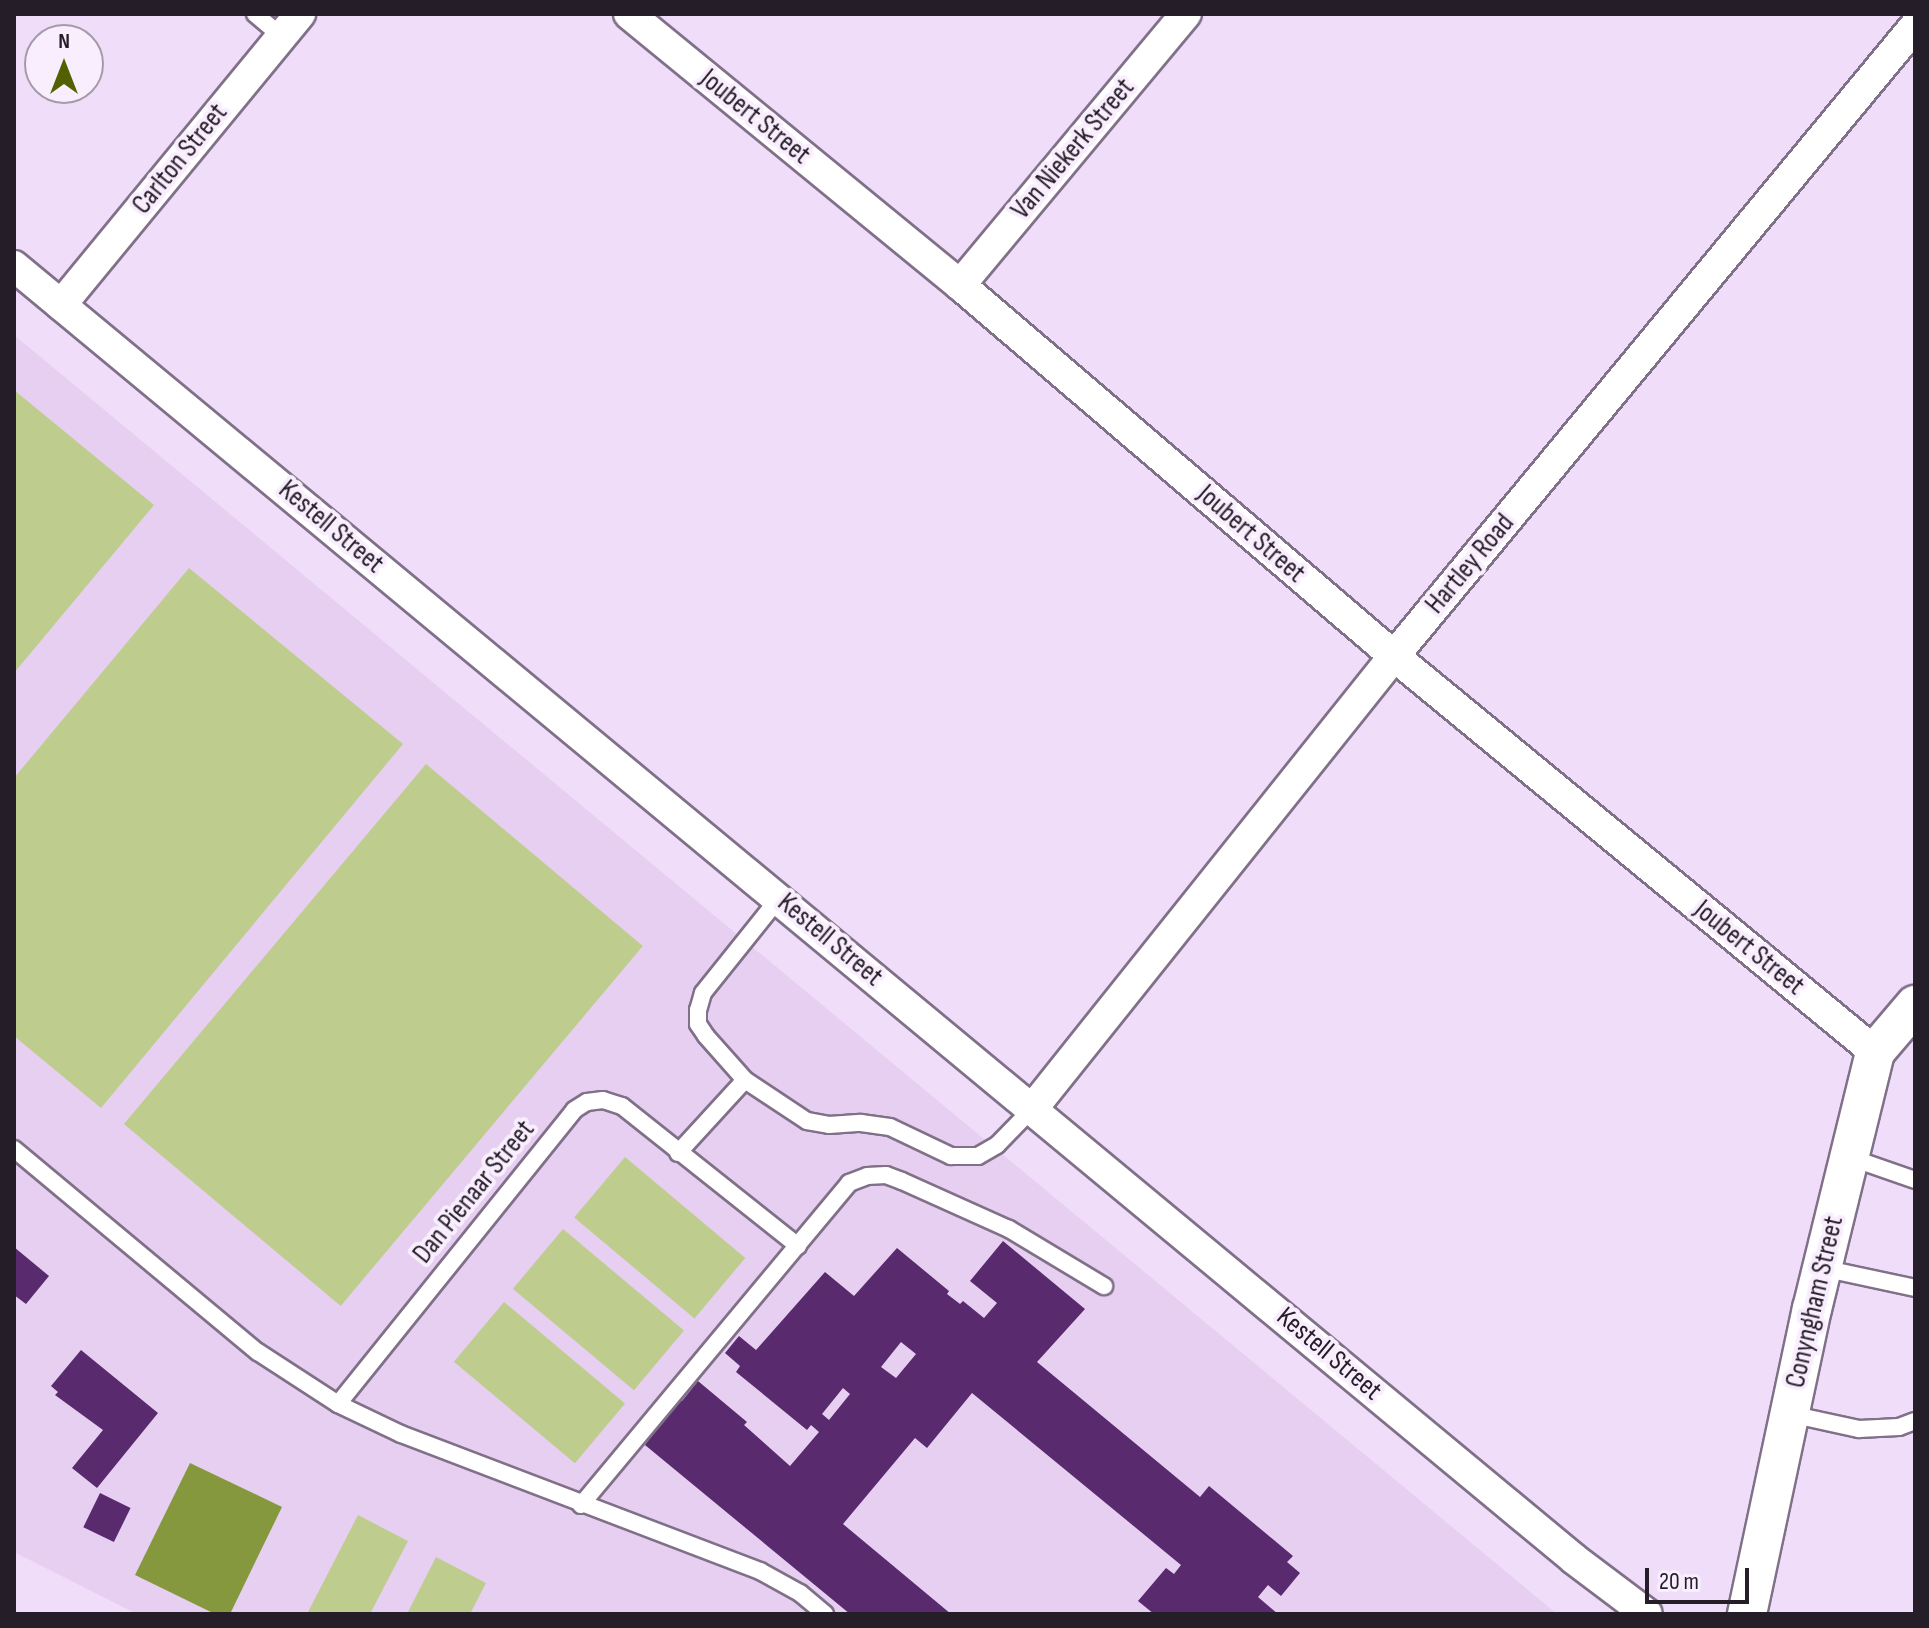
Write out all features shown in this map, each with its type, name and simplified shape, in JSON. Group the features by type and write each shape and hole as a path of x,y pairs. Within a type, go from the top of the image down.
{"street":[{"name":"Joubert Street","path":"629,14 960,285 1394,656 1875,1052"},
{"name":"Van Niekerk Street","path":"960,285 1186,14"},
{"name":"Carlton Street","path":"61,305 290,25"},
{"name":"Hartley Road","path":"1033,1108 1394,656 1915,26"},
{"name":"Kestell Street","path":"14,266 1574,1559 1647,1614"},
{"name":"Conyngham Street","path":"1747,1614 1822,1268 1875,1052 1915,1005"}],"lane":[{"path":"255,14 290,25"},
{"path":"779,898 703,993 698,1010 698,1024 706,1036 745,1080 807,1121 829,1125 861,1123 890,1127 951,1156 978,1156 997,1145 1033,1108"},
{"path":"678,1153 745,1080"},
{"name":"Dan Pienaar Street","path":"338,1404 574,1110 587,1102 603,1100 622,1106 798,1246"},
{"path":"14,1149 258,1352 338,1404 401,1434 760,1571 800,1593 825,1614"},
{"path":"1849,1157 1915,1180"},
{"path":"581,1505 849,1183 867,1176 886,1175 1009,1229 1104,1286"},
{"path":"1822,1268 1915,1288"},
{"path":"1790,1414 1859,1429 1899,1427 1915,1421"}],"shaded area":[{"path":"14,335 1557,1614 137,1614 14,1552"},
{"path":"14,390 154,505 14,673"},
{"path":"189,568 403,744 101,1108 14,1036 14,778"},
{"path":"426,764 643,946 341,1306 124,1124"},
{"path":"625,1157 745,1258 694,1318 574,1218"},
{"path":"563,1229 684,1331 634,1390 513,1289"},
{"path":"504,1302 625,1404 575,1463 454,1362"},
{"path":"190,1463 282,1507 230,1614 215,1614 135,1575"},
{"path":"358,1515 408,1541 370,1614 307,1614"},
{"path":"436,1557 486,1583 470,1614 407,1614"}],"building":[{"path":"1003,1241 1085,1309 1037,1362 1200,1497 1209,1486 1293,1556 1287,1562 1300,1573 1281,1596 1268,1585 1258,1597 1278,1614 1154,1614 1138,1601 1166,1568 1174,1574 1181,1565 972,1393 927,1448 915,1438 843,1524 951,1614 850,1614 645,1445 678,1398 682,1401 698,1381 747,1422 744,1425 790,1466 819,1432 811,1425 807,1430 736,1372 740,1366 725,1353 739,1336 756,1350 825,1272 854,1296 897,1248 949,1291 947,1294 960,1304 963,1301 984,1318 997,1303 970,1281","holes":["901,1342 916,1354 896,1378 881,1367","843,1388 850,1394 829,1420 822,1414"]},
{"path":"14,1247 49,1276 26,1304 14,1295"},
{"path":"81,1350 158,1413 97,1488 72,1468 103,1430 55,1395 58,1392 51,1386"},
{"path":"100,1493 131,1508 114,1542 83,1527"}]}
